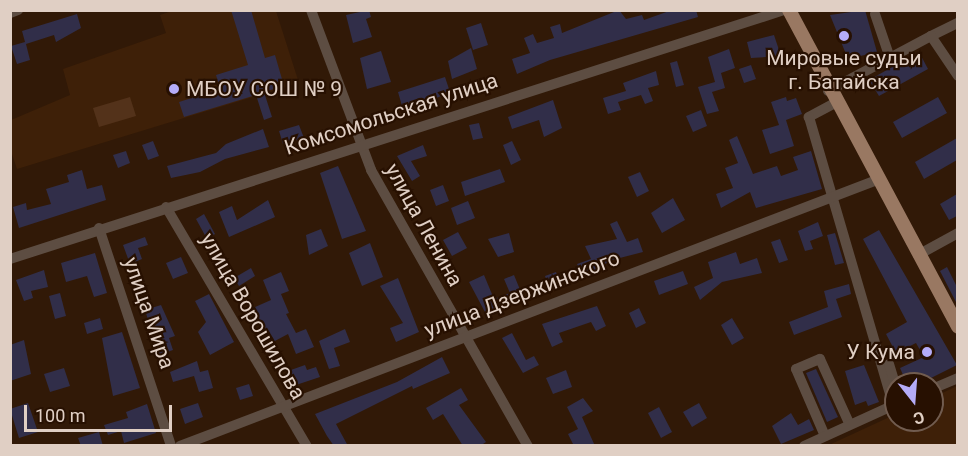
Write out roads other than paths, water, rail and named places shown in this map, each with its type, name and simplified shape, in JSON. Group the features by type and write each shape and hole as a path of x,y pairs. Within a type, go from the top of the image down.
{"main road":[{"path":"789,10 831,97 957,327"}],"street":[{"path":"10,13 18,10"},
{"name":"улица Ленина","path":"311,10 359,144 464,337 528,446"},
{"name":"Комсомольская улица","path":"10,259 359,144 784,10"},
{"path":"875,14 890,58"},
{"path":"885,372 809,117 831,97 890,58 957,23"},
{"path":"931,36 957,76"},
{"name":"улица Дзержинского","path":"180,446 877,180"},
{"name":"улица Ворошилова","path":"166,207 307,446"},
{"name":"улица Мира","path":"99,228 171,446"},
{"path":"918,255 957,233"},
{"path":"857,264 891,372"},
{"path":"825,436 796,369 819,359 850,425"},
{"path":"804,446 884,409"}],"place":[{"name":"Мировые судьи г. Батайска","path":"844,36"},
{"name":"МБОУ СОШ № 9","path":"174,89"},
{"name":"У Кума","path":"927,352"}]}
